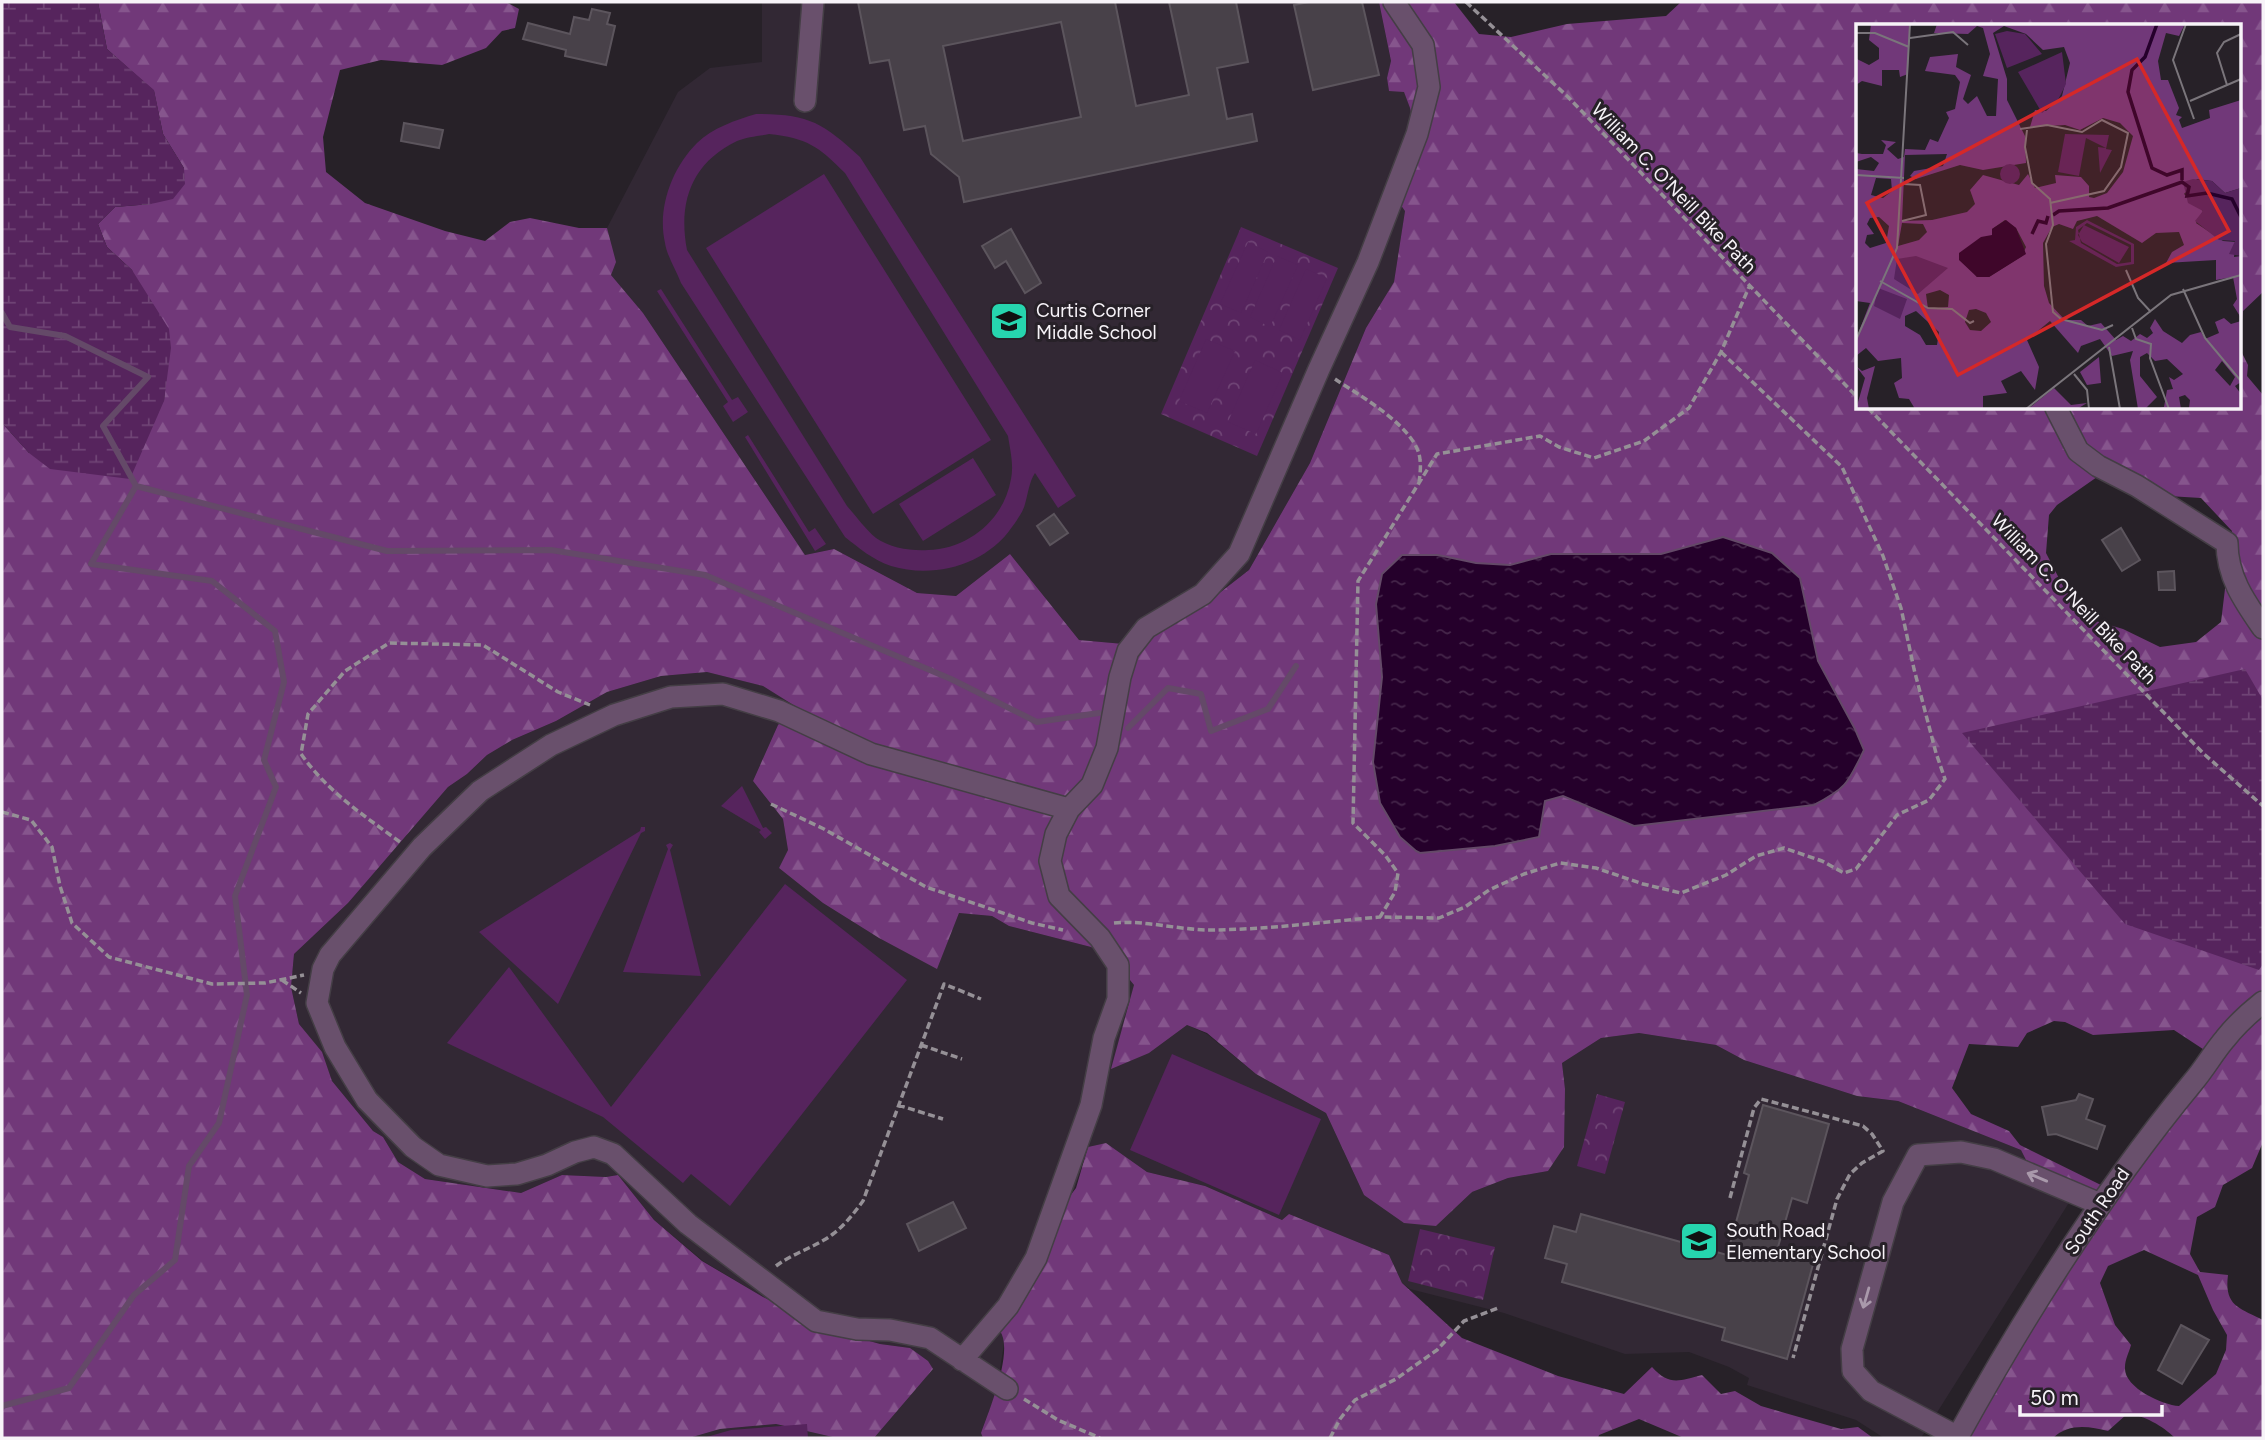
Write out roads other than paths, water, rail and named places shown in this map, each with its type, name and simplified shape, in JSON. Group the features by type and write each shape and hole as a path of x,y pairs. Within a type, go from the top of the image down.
{"street":[{"path":"805,101 813,2"},
{"path":"962,1360 1008,1306 1036,1258 1091,1105 1104,1038 1118,999 1118,965 1100,938 1079,928 1059,896 1050,861 1056,834 1069,808 1092,785 1107,748 1120,677 1128,651 1146,628 1203,594 1239,554 1373,250 1417,134 1429,87 1423,45 1394,2"},
{"path":"2057,410 2078,451 2098,466 2137,486 2227,543 2227,555 2238,592 2263,628"},
{"path":"1007,1389 930,1338 816,1321 688,1224 613,1154 594,1147 517,1174 487,1175 439,1165 414,1147 367,1100 335,1047 317,1003 323,969 330,954 416,853 480,790 551,745 614,715 671,697 723,694 779,711 871,754 1069,808"},
{"name":"South Road","path":"1958,1438 1993,1374 2100,1204 2164,1118 2205,1069 2224,1039 2263,1002"},
{"path":"1958,1438 1871,1391 1853,1371 1852,1349 1893,1202 1918,1155 1961,1152 1994,1159 2100,1204"}],"water":[{"path":"1723,537 1772,553 1800,578 1818,661 1864,750 1850,777 1840,789 1814,805 1634,826 1563,796 1545,801 1539,837 1495,846 1420,853 1400,837 1380,803 1373,762 1382,677 1376,604 1382,574 1402,555 1438,555 1476,563 1510,565 1551,554 1661,554"}],"waterway":[{"path":"2,313 10,327 65,336 148,377 103,426 136,486 387,551 551,550 705,575 951,679 1037,722 1099,713"},
{"path":"2,1406 69,1388 134,1295 175,1260 189,1166 219,1123 247,995 235,896 276,787 264,760 284,682 275,631 212,581 91,564 136,486"},
{"path":"1128,728 1168,688 1201,694 1211,731 1268,709 1296,666"}],"place":[{"name":"Curtis Corner Middle School","path":"1009,321"},
{"name":"South Road Elementary School","path":"1699,1241"}]}
